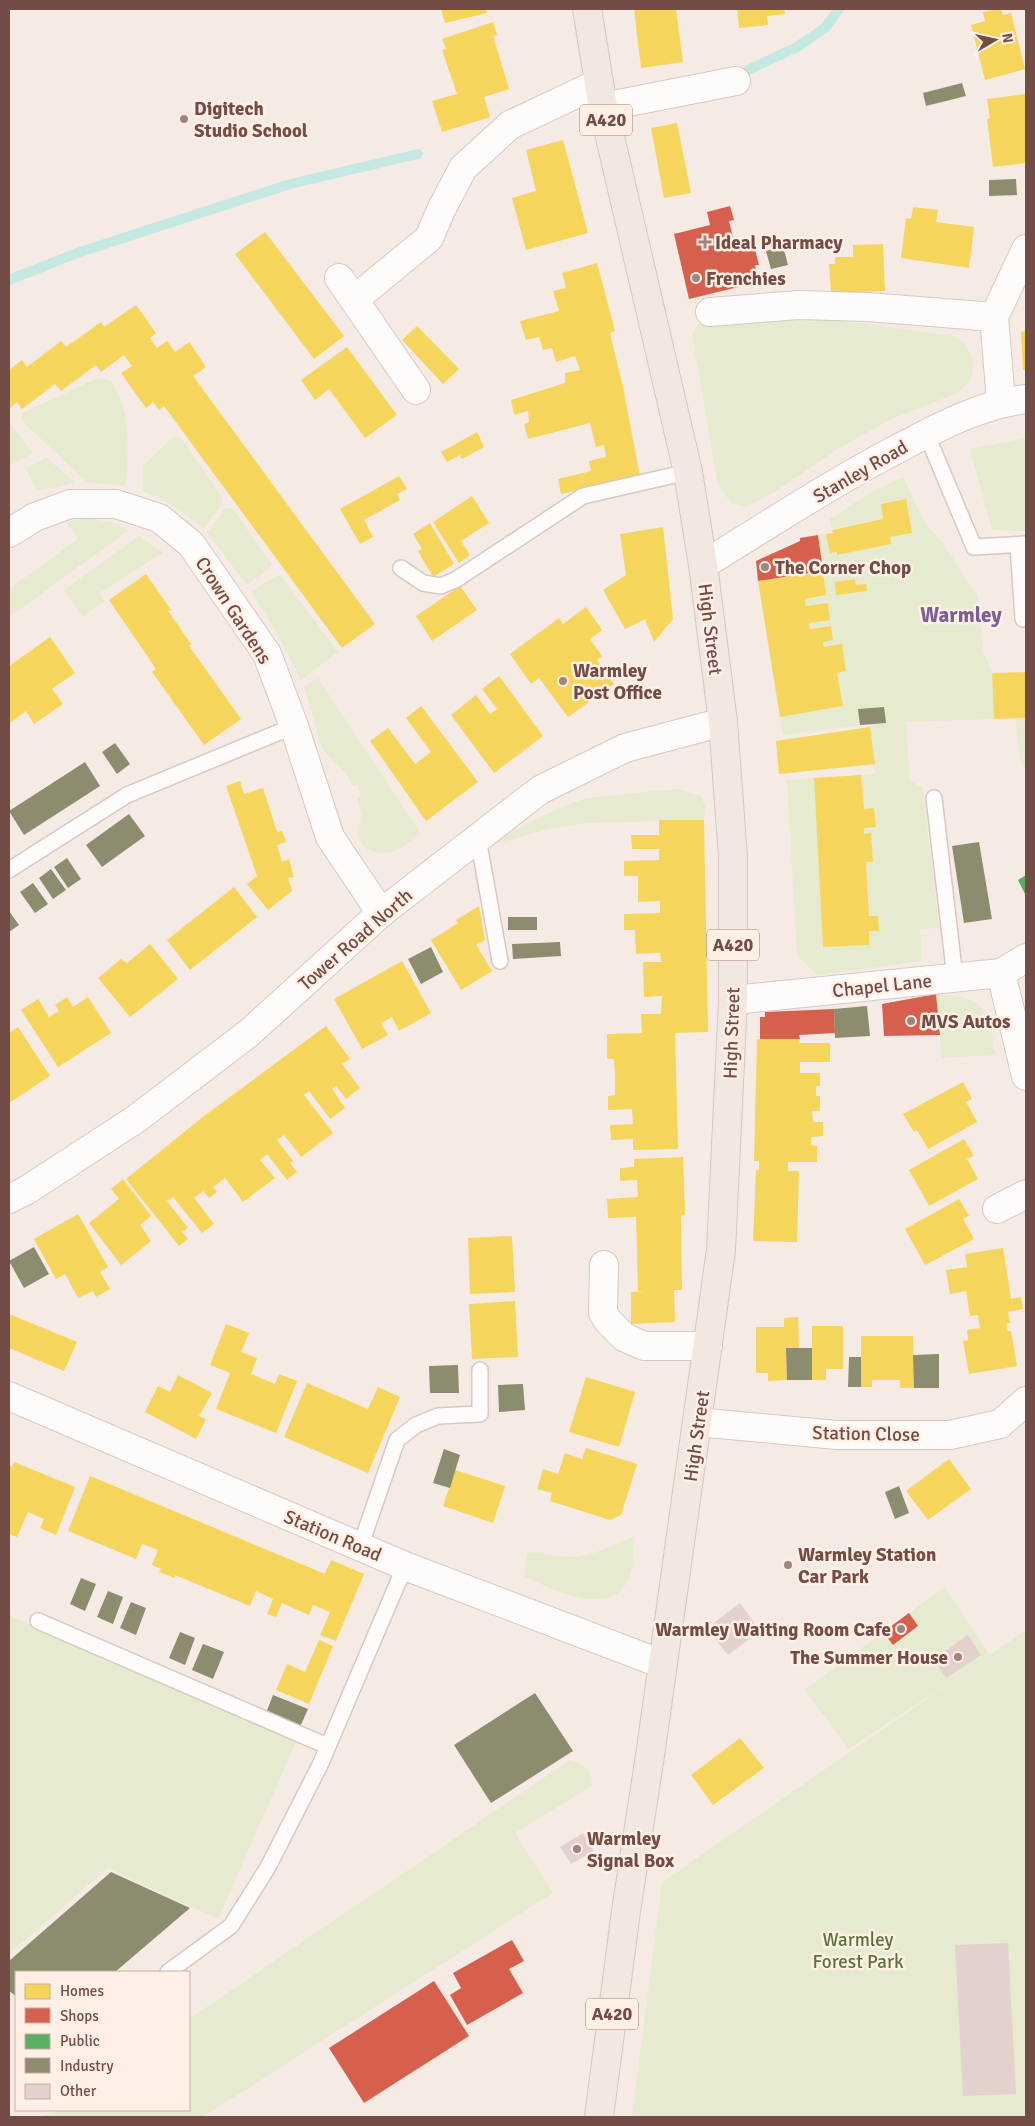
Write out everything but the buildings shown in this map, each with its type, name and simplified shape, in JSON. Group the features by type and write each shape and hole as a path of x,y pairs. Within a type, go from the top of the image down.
{"main road":[{"name":"A420","path":"587,9 601,95"},
{"name":"High Street","path":"599,2117 626,1911 698,1422 721,1250 733,1000 733,857 723,722 703,565 688,472 601,95"}],"street":[{"path":"416,390 347,289 429,238 463,168 510,124 601,95 736,81"},
{"path":"1014,400 994,317 1026,249"},
{"path":"710,312 815,306 868,307 994,317"},
{"name":"Stanley Road","path":"703,565 854,471 948,421 1014,400"},
{"name":"Crown Gardens","path":"9,533 35,517 70,504 116,504 159,518 191,544 267,654 294,726 330,837 381,913"},
{"name":"Tower Road North","path":"9,1199 27,1190 136,1119 249,1034 381,913 540,790 625,748 723,722"},
{"name":"Chapel Lane","path":"733,1000 1001,974 1026,958"},
{"path":"1001,974 1026,1076"},
{"path":"997,1209 1026,1194"},
{"path":"604,1265 603,1312 608,1321 624,1337 644,1346 708,1346"},
{"name":"Station Road","path":"9,1396 405,1566 662,1664"},
{"name":"Station Close","path":"698,1422 837,1435 950,1435 1000,1424 1026,1401"}],"lane":[{"path":"926,433 974,547 1022,545 1023,619"},
{"path":"401,568 423,583 441,586 457,579 583,496 688,472"},
{"path":"9,870 127,794 294,726"},
{"path":"934,798 955,978"},
{"path":"478,838 500,961"},
{"path":"360,1547 397,1440 416,1424 438,1416 480,1414 480,1370"},
{"path":"169,1971 231,1926 268,1867 327,1746 405,1566"},
{"path":"38,1621 327,1746"}],"green space":[{"path":"837,320 954,336 965,343 974,362 971,379 958,393 889,420 838,449 773,493 746,507 731,503 718,485 692,335 698,324 712,322"},
{"path":"98,378 110,380 122,403 128,442 126,482 123,486 87,482 22,421 22,413"},
{"path":"9,422 33,453 9,466"},
{"path":"174,436 181,438 222,497 222,504 203,529 174,507 142,491 143,466"},
{"path":"1026,438 1026,531 992,530 970,449"},
{"path":"46,457 75,483 37,491 26,469"},
{"path":"903,477 925,523 943,543 977,596 983,650 992,673 994,719 906,722 910,781 923,788 939,928 920,929 922,961 817,975 797,955 787,780 814,778 823,946 869,945 869,931 879,930 878,916 869,916 866,862 873,861 871,834 864,834 864,828 876,827 874,808 864,809 861,775 875,774 870,727 872,724 783,735 780,717 843,706 837,673 846,671 842,644 824,647 823,642 833,640 831,626 810,629 809,623 830,620 828,603 806,606 805,599 826,595 818,535 826,534 830,553 837,552 837,555 891,543 890,537 912,533 905,499 882,504 883,519 832,529 830,519 871,492"},
{"path":"226,508 233,509 271,563 270,568 247,585 207,533"},
{"path":"89,518 118,524 128,531 9,617 9,589 78,539 66,522"},
{"path":"139,536 163,553 99,593 105,601 83,617 64,590"},
{"path":"276,576 281,576 338,652 301,680 278,635 251,592"},
{"path":"318,678 421,834 400,849 392,852 377,852 361,843 359,833 361,815 357,799 361,797 358,785 352,786 342,768 325,753 304,687"},
{"path":"1015,718 1026,718 1026,771 1020,760"},
{"path":"678,789 701,796 706,809 704,820 589,823 553,828 494,844 512,832 559,808 586,798"},
{"path":"936,994 966,998 976,1002 983,1008 990,1026 996,1055 942,1058"},
{"path":"635,1536 633,1563 629,1578 621,1591 609,1597 596,1599 581,1598 565,1594 525,1577 526,1553 563,1557 586,1555"},
{"name":"Warmley Forest Park","path":"945,1587 990,1655 1026,1630 1026,2117 632,2117 662,1882 967,1671 849,1749 805,1690 883,1632 893,1645 918,1627 909,1613"},
{"path":"9,1615 296,1742 218,1919 108,1868 9,1954"},
{"path":"570,1760 587,1768 591,1775 592,1786 515,1833 553,1893 203,2117 43,2117 52,2111 190,2111 190,2018"}],"waterway":[{"path":"748,70 797,47 825,28 839,9"},
{"path":"9,280 77,253 290,184 418,154"}],"place":[{"name":"Digitech Studio School","path":"184,119"},
{"name":"Ideal Pharmacy","path":"705,242"},
{"name":"Frenchies","path":"696,278"},
{"name":"The Corner Chop","path":"765,567"},
{"name":"Warmley Post Office","path":"563,681"},
{"name":"MVS Autos","path":"911,1021"},
{"name":"Warmley Station Car Park","path":"788,1565"},
{"name":"Warmley Waiting Room Cafe","path":"901,1629"},
{"name":"The Summer House","path":"958,1657"},
{"name":"Warmley Signal Box","path":"577,1849"}],"district":[{"name":"Warmley","path":"961,615"}]}
